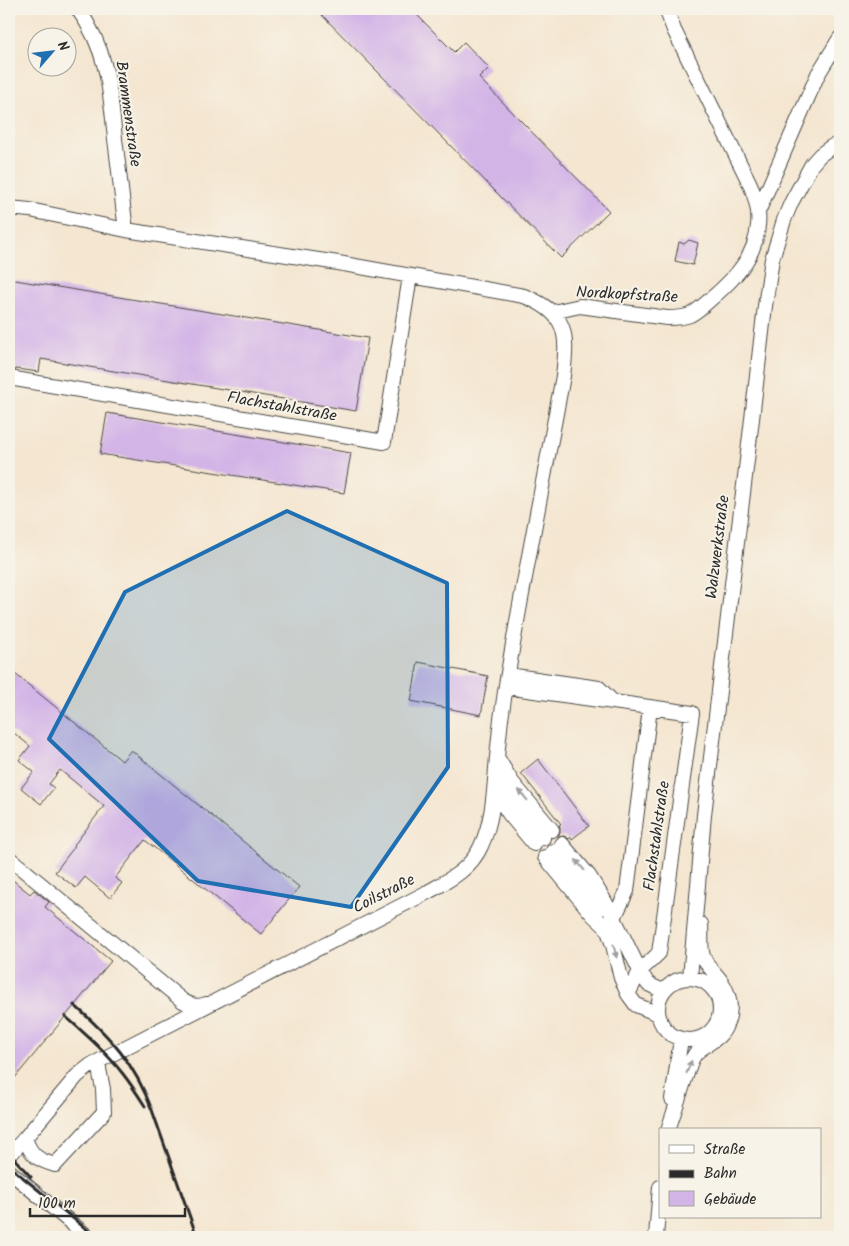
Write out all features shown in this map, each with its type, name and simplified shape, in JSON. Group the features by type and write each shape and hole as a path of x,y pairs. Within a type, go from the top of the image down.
{"street":[{"name":"Brammenstraße","path":"78,9 96,38 106,67 126,230"},
{"name":"Nordkopfstraße","path":"553,312 580,306 667,318 679,318 690,315 720,292 744,266 751,254 759,224 756,199 674,30 666,9"},
{"name":"Nordkopfstraße","path":"758,212 818,74 840,38"},
{"name":"Walzwerkstraße","path":"690,978 699,859 772,258 784,220 812,164 820,154 840,143"},
{"path":"9,208 30,210 126,230 338,263 524,296 546,307 559,319 563,329 566,354 563,376 507,681 497,757 543,837 494,785"},
{"name":"Flachstahlstraße","path":"9,378 384,442 410,276"},
{"name":"Flachstahlstraße","path":"507,681 599,688 612,701 692,713 659,953 640,971 628,994"},
{"name":"Flachstahlstraße","path":"611,923 627,891 650,708"},
{"name":"Coilstraße","path":"9,1156 76,1076 91,1065 428,892 451,879 468,866 481,847 490,819 497,757"},
{"path":"611,923 593,915 554,851 589,876 611,923 648,984 662,991"},
{"name":"Coilstraße","path":"9,858 183,1001 193,1006 201,1006 212,1002"},
{"path":"669,1128 695,1054 721,1035 726,1027 729,1016 728,995 702,955 699,859"},
{"path":"611,923 613,945 621,978 628,994 636,1005 658,1014"},
{"path":"690,978 700,980 708,985 715,993 719,1003 716,1023 710,1031 701,1037 691,1040 671,1035 664,1028 658,1014 658,1003 662,991 672,982 690,978"},
{"path":"668,1128 681,1039"},
{"path":"25,1138 29,1150 40,1161 55,1165 104,1112 99,1061"},
{"path":"9,1171 88,1237"},
{"path":"656,1237 659,1200"}],"highlighted area":[{"path":"287,511 447,583 448,767 351,907 198,881 49,739 125,592"}],"building":[{"path":"316,9 411,9 454,52 464,42 489,68 479,78 609,211 561,258"},
{"path":"689,240 698,243 693,265 675,261 679,242 684,244"},
{"path":"9,279 368,338 356,411 41,359 39,372 9,369"},
{"path":"107,413 351,453 344,493 100,454"},
{"path":"418,662 488,676 481,715 411,701"},
{"path":"9,669 122,761 131,750 299,887 261,934 145,840 115,878 122,883 110,898 85,877 76,888 55,872 104,806 60,770 49,784 54,788 41,804 21,788 34,772 19,760 30,746 9,729"},
{"path":"538,759 589,826 572,839 571,837 569,839 564,836 558,837 560,833 559,825 561,824 521,773"},
{"path":"9,877 30,894 34,890 49,902 45,907 111,961 9,1085"}],"railway":[{"path":"74,1005 110,1040 130,1065 138,1079 152,1110 197,1237"},
{"path":"65,1016 110,1058 145,1106"},
{"path":"9,1153 31,1177"},
{"path":"9,1166 96,1237"},
{"path":"9,1232 16,1237"}]}
